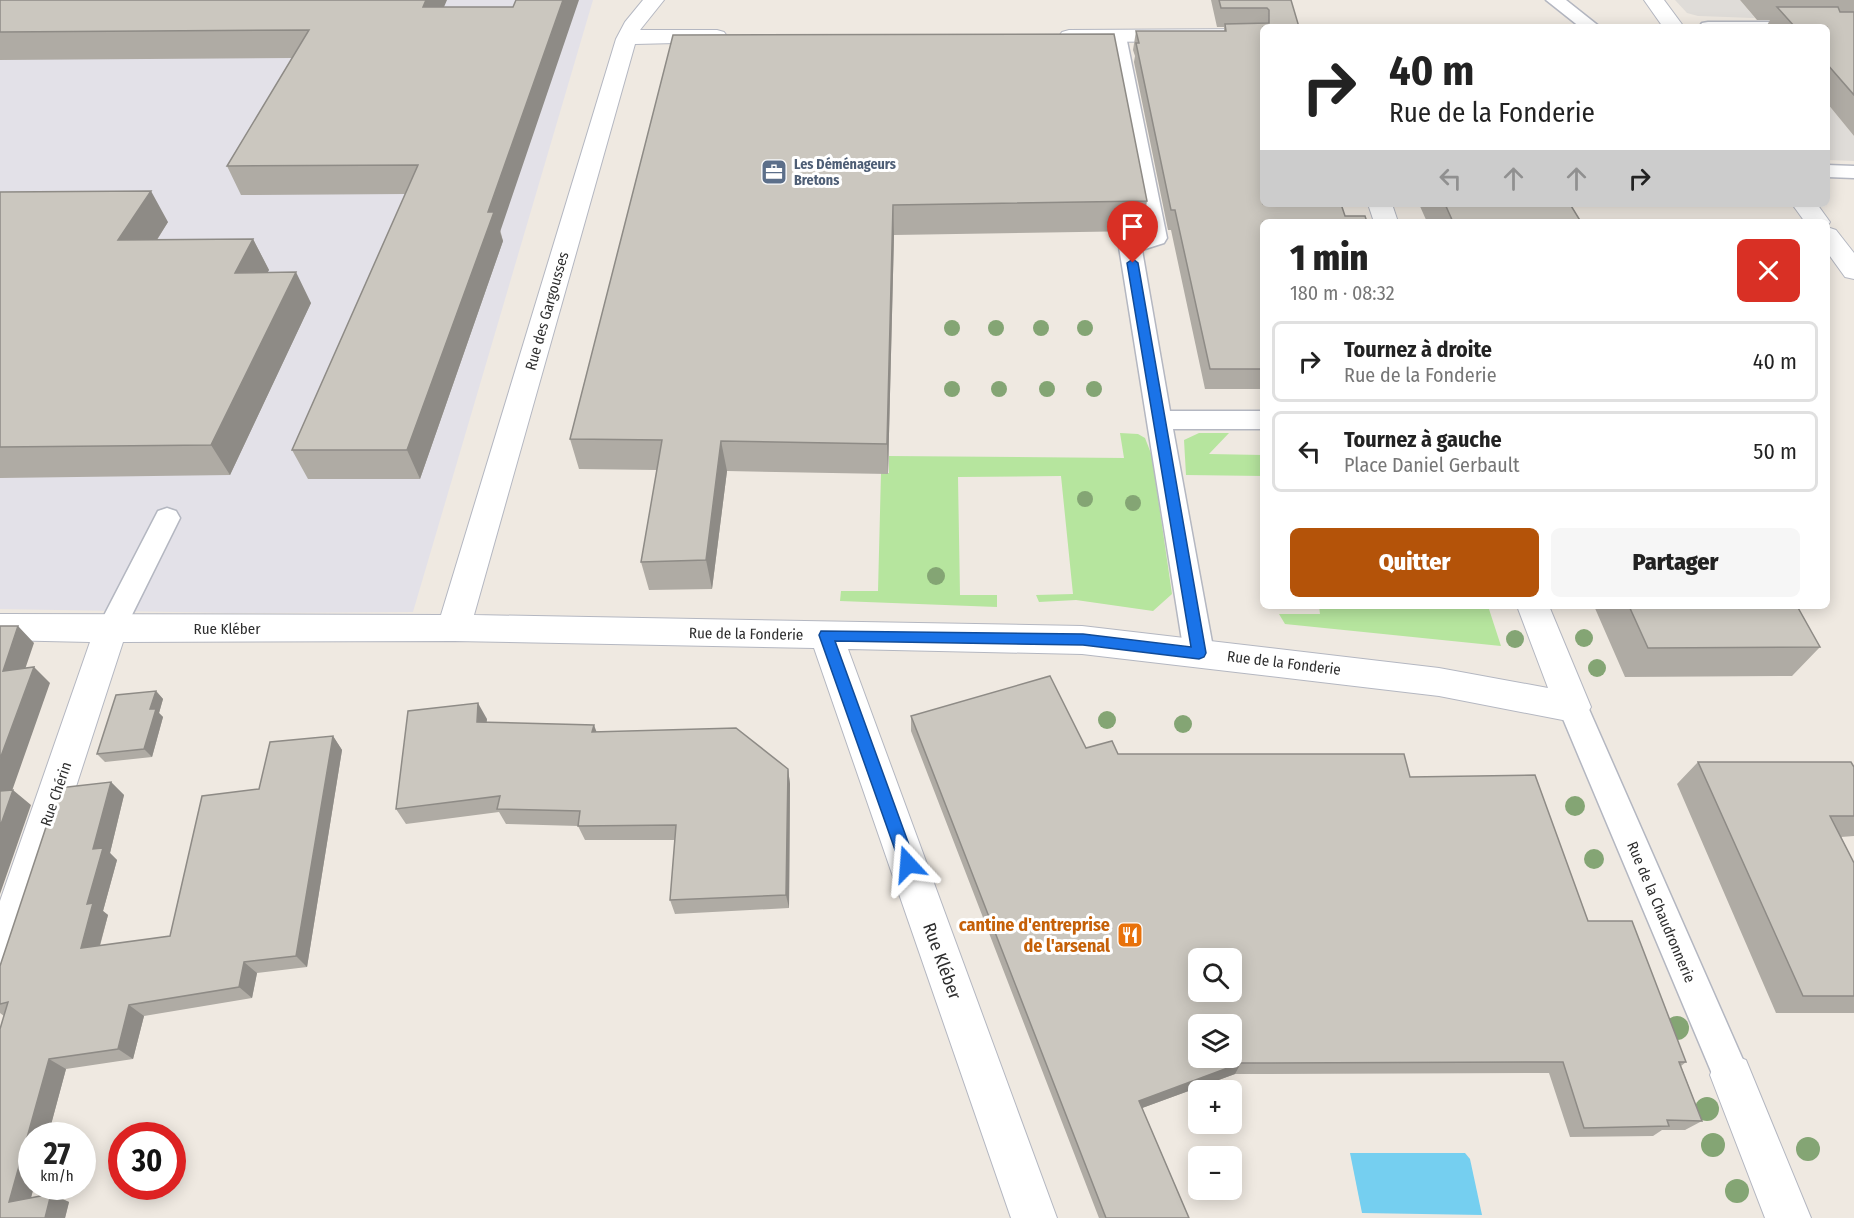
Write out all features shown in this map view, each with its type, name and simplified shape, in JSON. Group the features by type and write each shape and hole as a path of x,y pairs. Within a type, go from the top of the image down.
{"street":[{"name":"Rue des Gargousses","path":"454,628 626,39 632,26 654,0"},
{"path":"1654,0 1672,24"},
{"path":"1045,36 1260,35"},
{"path":"626,39 645,36 735,36"},
{"path":"1806,207 1816,219"},
{"path":"1830,239 1854,271"},
{"name":"Rue de la Chaudronnerie","path":"1534,609 1573,707"},
{"name":"Rue Kléber","path":"0,627 454,628"},
{"name":"Rue de la Fonderie","path":"454,628 1083,640 1439,682 1573,707"},
{"name":"Rue Chérin","path":"0,959 111,629"},
{"name":"Rue Kléber","path":"826,635 1034,1218"},
{"name":"Rue de la Chaudronnerie","path":"1731,1075 1788,1218"}],"lane":[{"path":"1555,0 1587,24"},
{"path":"1830,27 1854,27"},
{"path":"1117,36 1156,238 1130,247 1199,653"},
{"path":"1830,38 1854,38"},
{"path":"1830,171 1854,172"},
{"path":"1830,190 1854,191"},
{"path":"1159,420 1260,420"},
{"path":"111,629 167,518"},
{"name":"Rue de la Chaudronnerie","path":"1573,707 1731,1075"}],"shaded area":[{"path":"0,0 593,0 413,612 233,613 0,609"},
{"path":"1675,0 1740,0 1755,18 1698,16 1687,13"},
{"path":"1830,107 1854,136 1854,161 1830,160"}],"green space":[{"path":"1120,433 1138,434 1145,438 1152,456 1172,594 1153,611 1076,600 1039,602 1036,595 1073,594 1061,476 958,477 960,595 997,595 997,607 840,601 841,591 878,591 881,473 889,473 889,456 1124,458"},
{"path":"1199,433 1229,433 1209,454 1260,455 1260,476 1186,475 1184,440"},
{"path":"1319,609 1489,609 1501,646 1285,624 1279,614 1320,614"}],"water":[{"path":"1350,1153 1465,1153 1470,1159 1482,1215 1362,1213"}],"building":[{"path":"0,0 426,0 423,7 513,7 516,0 563,0 488,212 494,212 407,450 292,450 418,165 227,166 309,30 0,32"},
{"path":"1219,0 1291,0 1298,24 1260,24 1260,207 1342,207 1345,216 1365,216 1366,219 1260,219 1260,369 1210,369 1175,210 1171,210 1136,43 1139,43 1136,31 1226,31 1225,24 1269,23 1267,8 1221,8"},
{"path":"1777,7 1838,7 1840,12 1854,12 1854,95 1830,67 1830,24 1792,24"},
{"path":"1114,34 1147,201 893,205 887,444 721,441 706,560 641,562 662,440 570,439 673,35"},
{"path":"151,191 118,240 253,239 235,273 296,272 211,445 0,447 0,192"},
{"path":"1446,207 1572,207 1579,219 1452,219"},
{"path":"1630,609 1799,609 1820,647 1648,648"},
{"path":"0,626 18,626 3,671 34,667 0,759"},
{"path":"1050,676 1086,748 1112,741 1118,754 1404,754 1410,777 1535,775 1588,921 1632,921 1686,1062 1679,1062 1702,1121 1667,1120 1669,1126 1584,1128 1563,1062 1242,1063 1242,1014 1188,1014 1188,1068 1228,1068 1195,1080 1188,1080 1188,1083 1139,1101 1189,1218 1106,1218 911,716"},
{"path":"156,691 150,709 156,709 144,749 97,754 116,695"},
{"path":"478,703 477,722 594,725 592,732 736,728 788,769 786,895 670,900 676,825 578,826 580,811 497,809 500,796 396,809 408,711"},
{"path":"333,736 296,956 244,962 239,987 129,1005 118,1049 49,1059 31,1122 18,1122 18,1170 9,1202 50,1200 45,1218 0,1218 0,1029 8,1002 0,1004 0,966 59,788 111,782 93,849 103,848 87,904 93,903 81,948 170,936 202,796 259,789 270,742"},
{"path":"1698,762 1851,762 1854,767 1854,816 1830,816 1854,863 1854,996 1803,996"},
{"path":"13,790 0,827 0,791"}],"place":[{"name":"Les Déménageurs Bretons","path":"774,172"},
{"name":"cantine d'entreprise de l'arsenal","path":"1130,935"}],"route":[{"path":"908,864 826,635 1083,640 1199,653 1133,263"}]}
